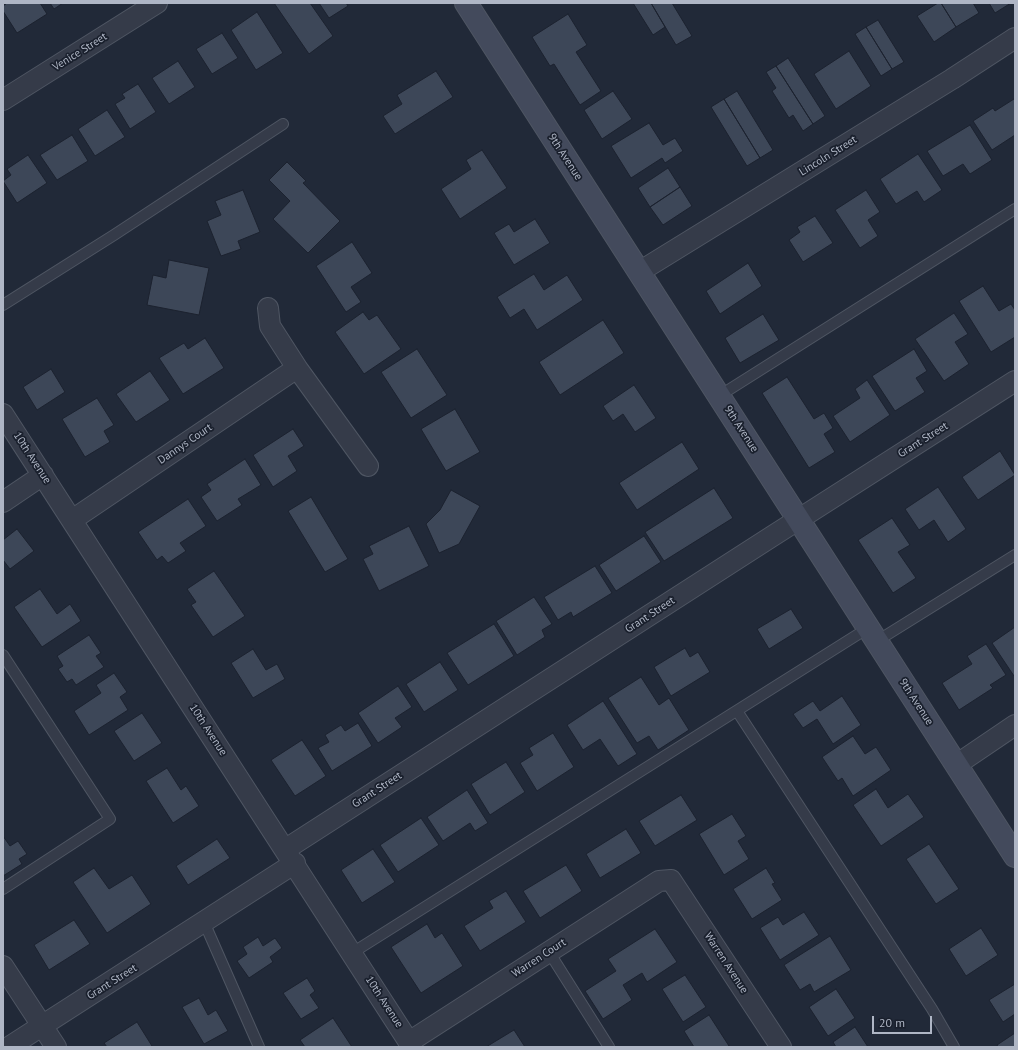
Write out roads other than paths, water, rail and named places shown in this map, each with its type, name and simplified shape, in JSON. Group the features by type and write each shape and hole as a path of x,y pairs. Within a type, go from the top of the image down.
{"main road":[{"name":"9th Avenue","path":"473,5 639,272 1015,856"}],"street":[{"name":"Venice Street","path":"3,100 157,3"},
{"name":"Lincoln Street","path":"639,272 952,79 1015,38"},
{"path":"268,308 270,326 297,368 368,466"},
{"name":"Dannys Court","path":"72,520 297,368"},
{"name":"Grant Street","path":"9,1047 204,922 290,856 798,519 1015,381"},
{"name":"10th Avenue","path":"3,414 411,1045"},
{"path":"3,502 43,475"},
{"path":"956,765 1015,726"},
{"name":"Warren Court","path":"411,1045 549,952 659,881 671,880"},
{"name":"Warren Avenue","path":"671,880 781,1047"},
{"path":"3,966 56,1047"}],"lane":[{"path":"3,305 114,235 283,124"},
{"path":"719,396 1015,209"},
{"path":"352,953 737,711 1015,555"},
{"path":"3,655 110,819 3,889"},
{"path":"737,711 932,1009 954,1047"},
{"path":"204,922 258,1047"},
{"path":"549,952 609,1047"}]}
